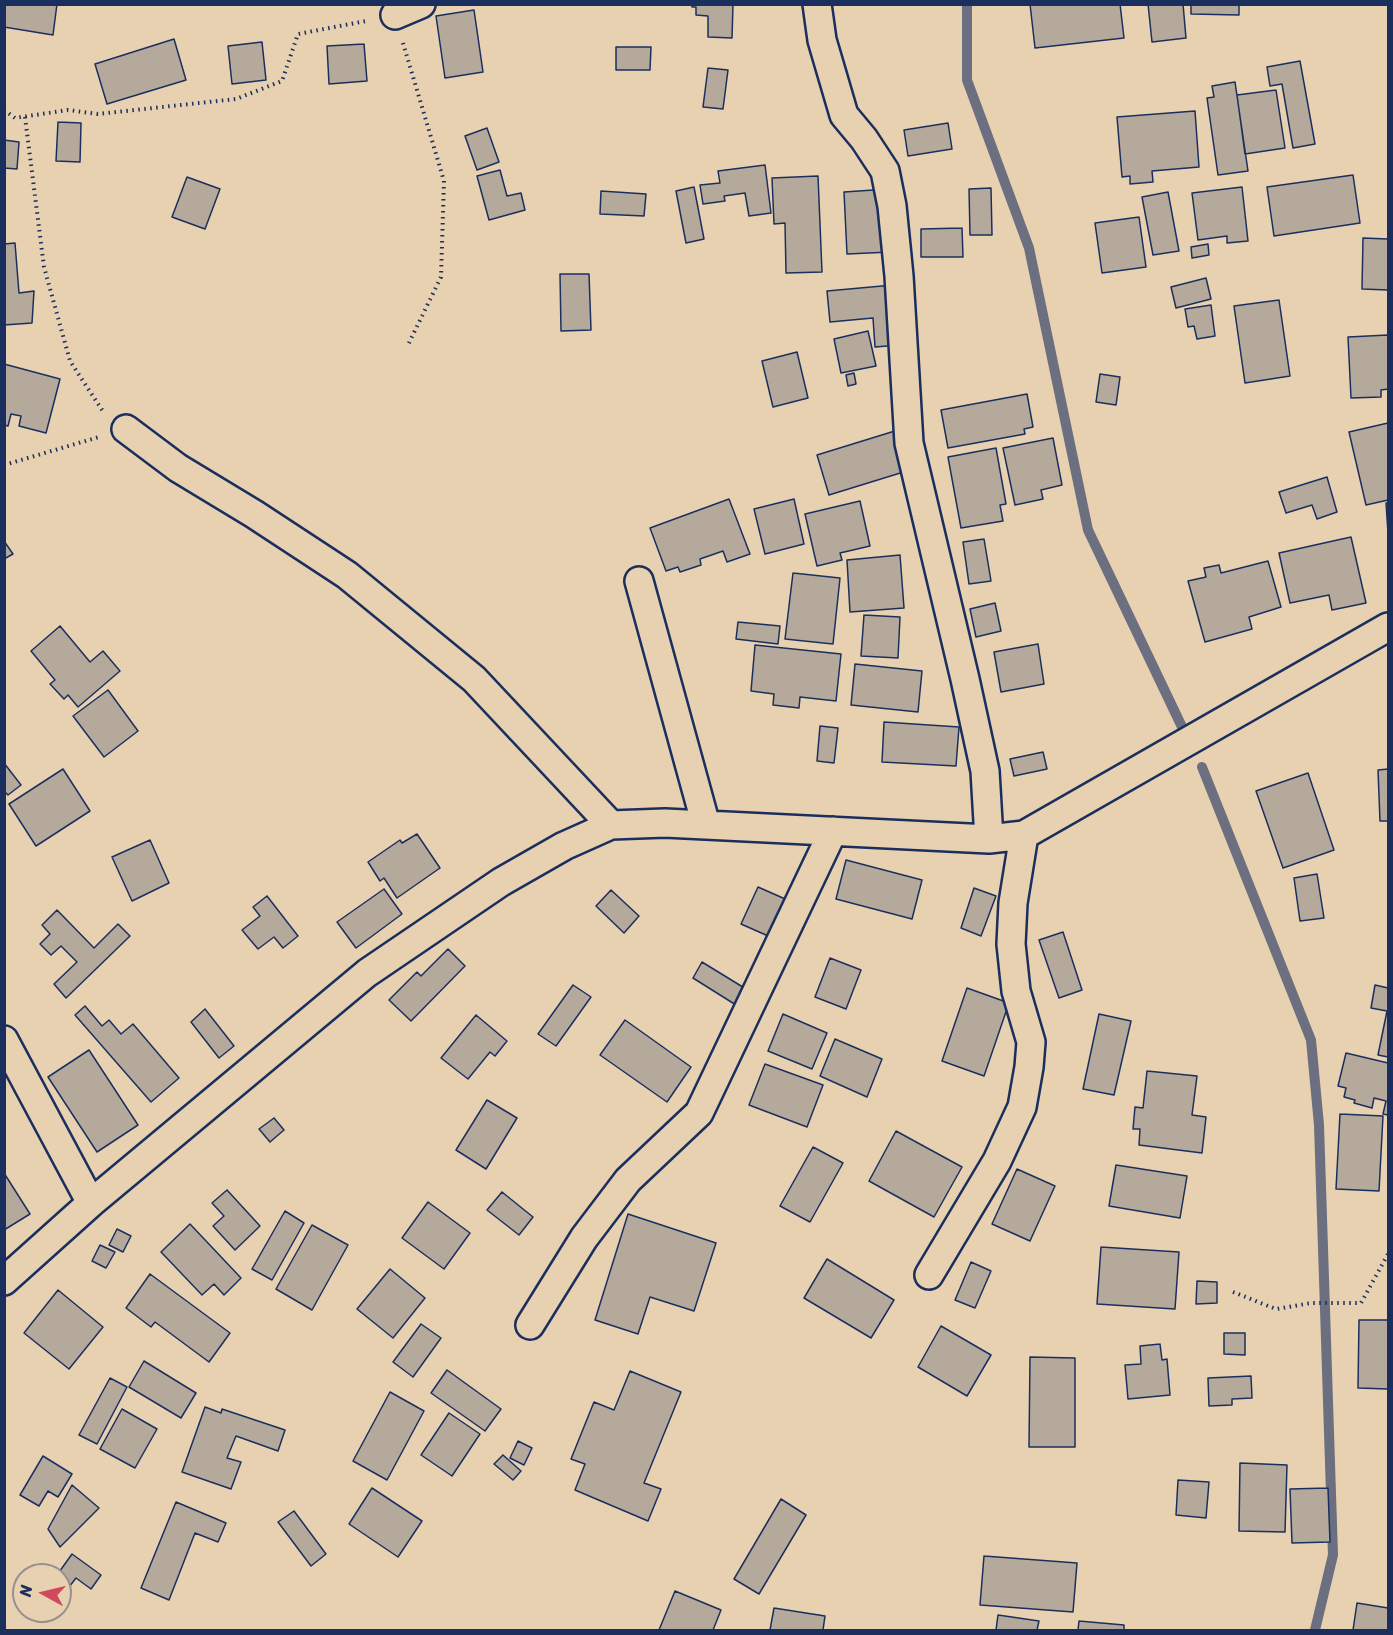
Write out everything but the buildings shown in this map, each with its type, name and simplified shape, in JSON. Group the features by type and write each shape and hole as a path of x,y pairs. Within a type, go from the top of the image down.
{"street":[{"path":"395,15 421,4"},
{"path":"817,4 822,40 844,115 864,139 885,171 897,253 909,443 985,771 989,839"},
{"path":"126,429 178,468 347,575 474,679 611,825"},
{"path":"639,582 706,825"},
{"path":"4,1281 92,1203 368,973 501,882 564,846 611,825 665,823 989,839 1024,835 1389,627"},
{"path":"530,1325 584,1238 628,1180 699,1113 833,831"},
{"path":"929,1275 997,1161 1022,1107 1031,1042 1016,991 1011,944 1014,903 1024,835"},
{"path":"4,1040 92,1203"}],"path":[{"path":"4,110 15,118 68,110 98,114 236,99 282,81 298,34 395,15 444,181 441,277 407,347"},
{"path":"25,117 44,267 70,361 102,411 126,429"},
{"path":"4,465 126,429"},
{"path":"1233,1292 1276,1309 1311,1303 1361,1303 1389,1254"}],"waterway":[{"path":"967,4 967,80 1029,248 1088,530 1183,729"},
{"path":"1202,767 1311,1040 1319,1125 1333,1555 1315,1630"}]}
